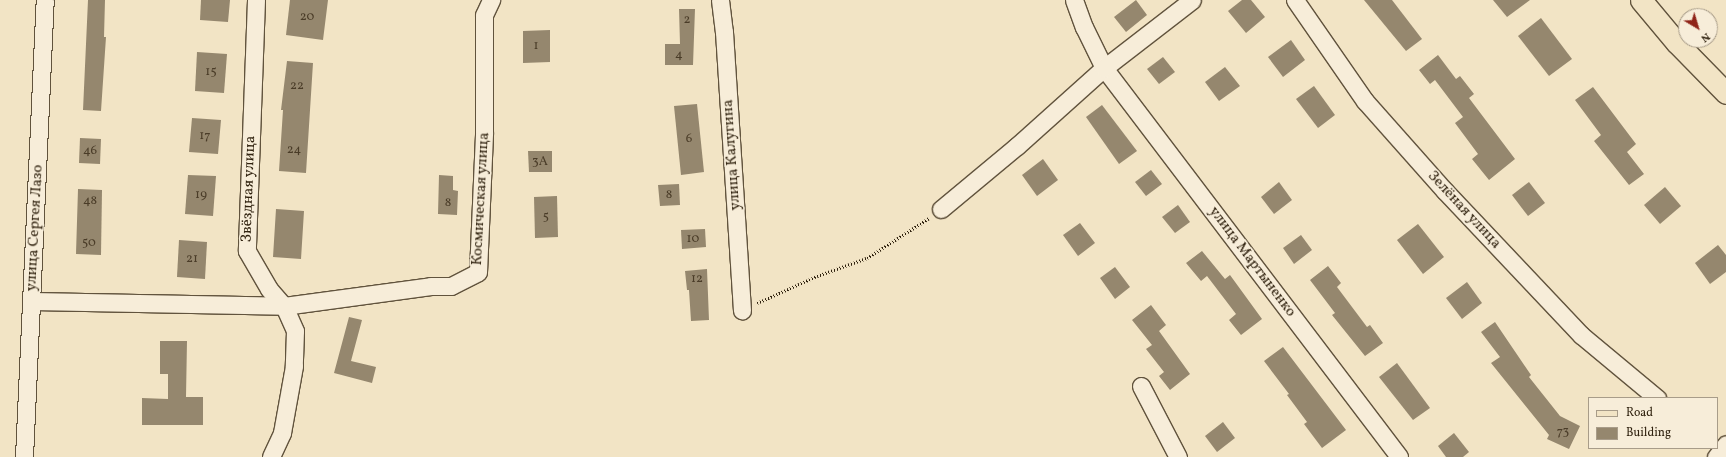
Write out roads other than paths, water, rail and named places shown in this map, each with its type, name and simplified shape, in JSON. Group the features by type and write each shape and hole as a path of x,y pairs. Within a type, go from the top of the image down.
{"main road":[{"path":"1640,0 1677,43 1726,94"}],"street":[{"name":"улица Сергея Лазо","path":"24,457 45,0"},
{"name":"Звёздная улица","path":"256,0 247,251 269,289 284,306 295,330 294,366 282,433 271,457"},
{"name":"Космическая улица","path":"284,306 432,286 451,286 478,272 484,132 484,15 491,0"},
{"name":"улица Калугина","path":"720,0 724,32 742,310"},
{"name":"улица Мартыненко","path":"1074,0 1084,27 1104,68 1399,457"},
{"path":"942,210 1017,146 1104,68 1192,0"},
{"name":"Зелёная улица","path":"1295,0 1365,101 1440,185 1581,334 1656,397"},
{"path":"32,301 284,306"},
{"path":"1141,386 1178,457"}]}
